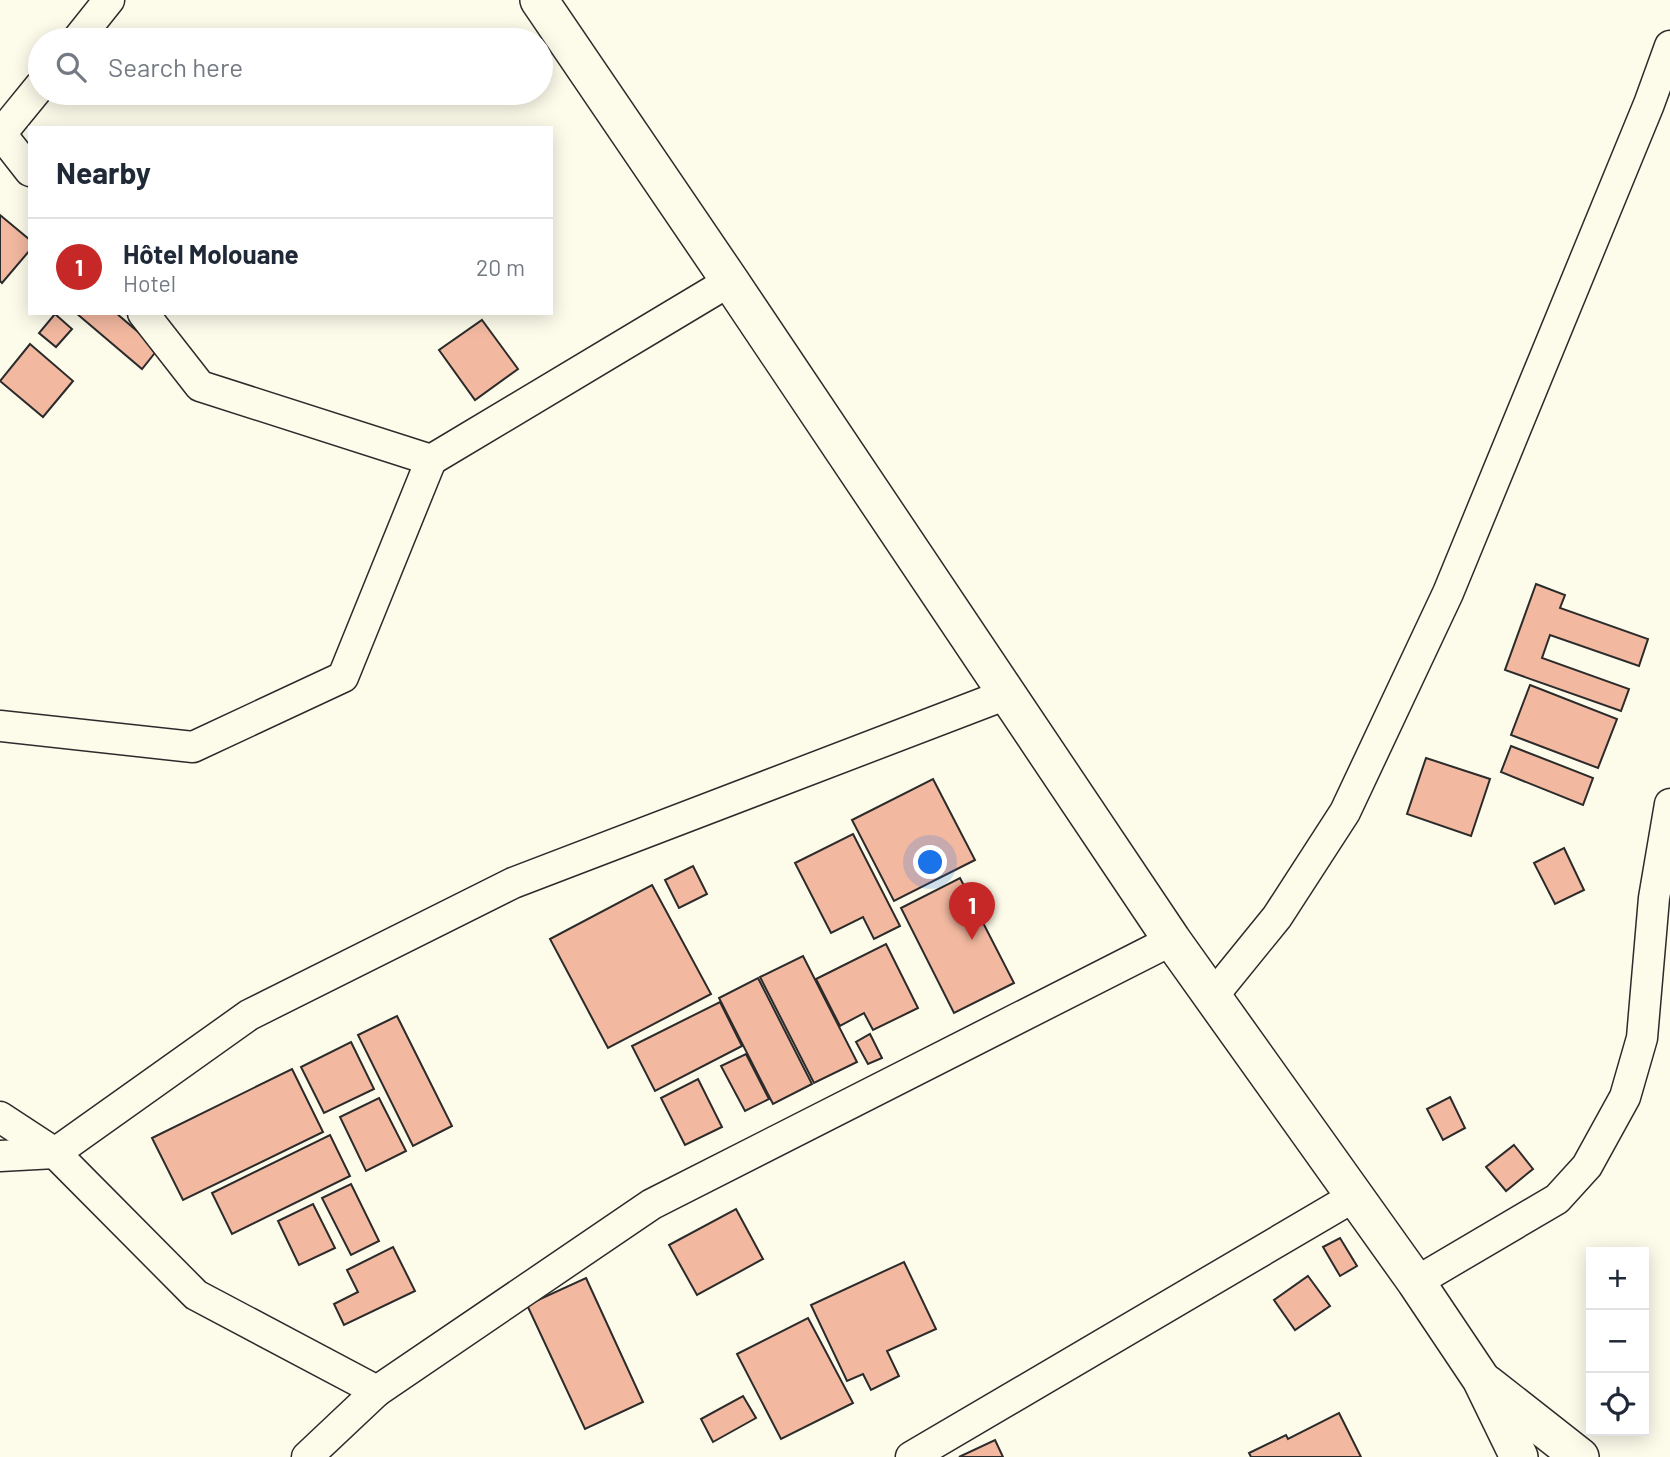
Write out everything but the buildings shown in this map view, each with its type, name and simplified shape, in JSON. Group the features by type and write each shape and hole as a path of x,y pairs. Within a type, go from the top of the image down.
{"street":[{"path":"87,28 109,0"},
{"path":"539,0 1172,940 1416,1282 1481,1379 1519,1457"},
{"path":"1212,997 1277,917 1345,812 1448,593 1649,104 1670,46"},
{"path":"28,101 1,135 28,169"},
{"path":"0,726 193,747 343,677 431,460 730,281"},
{"path":"145,315 200,386 431,460"},
{"path":"0,1156 55,1153 248,1015 513,883 1007,694"},
{"path":"1416,1282 1557,1199 1587,1167 1625,1097 1643,1038 1654,898 1670,804"},
{"path":"307,1457 377,1391 652,1204 1172,940"},
{"path":"0,1116 55,1153 195,1295 377,1391"},
{"path":"911,1457 1355,1196"},
{"path":"1481,1379 1580,1457"}],"place":[{"name":"Hôtel Molouane","path":"972,940"}]}
